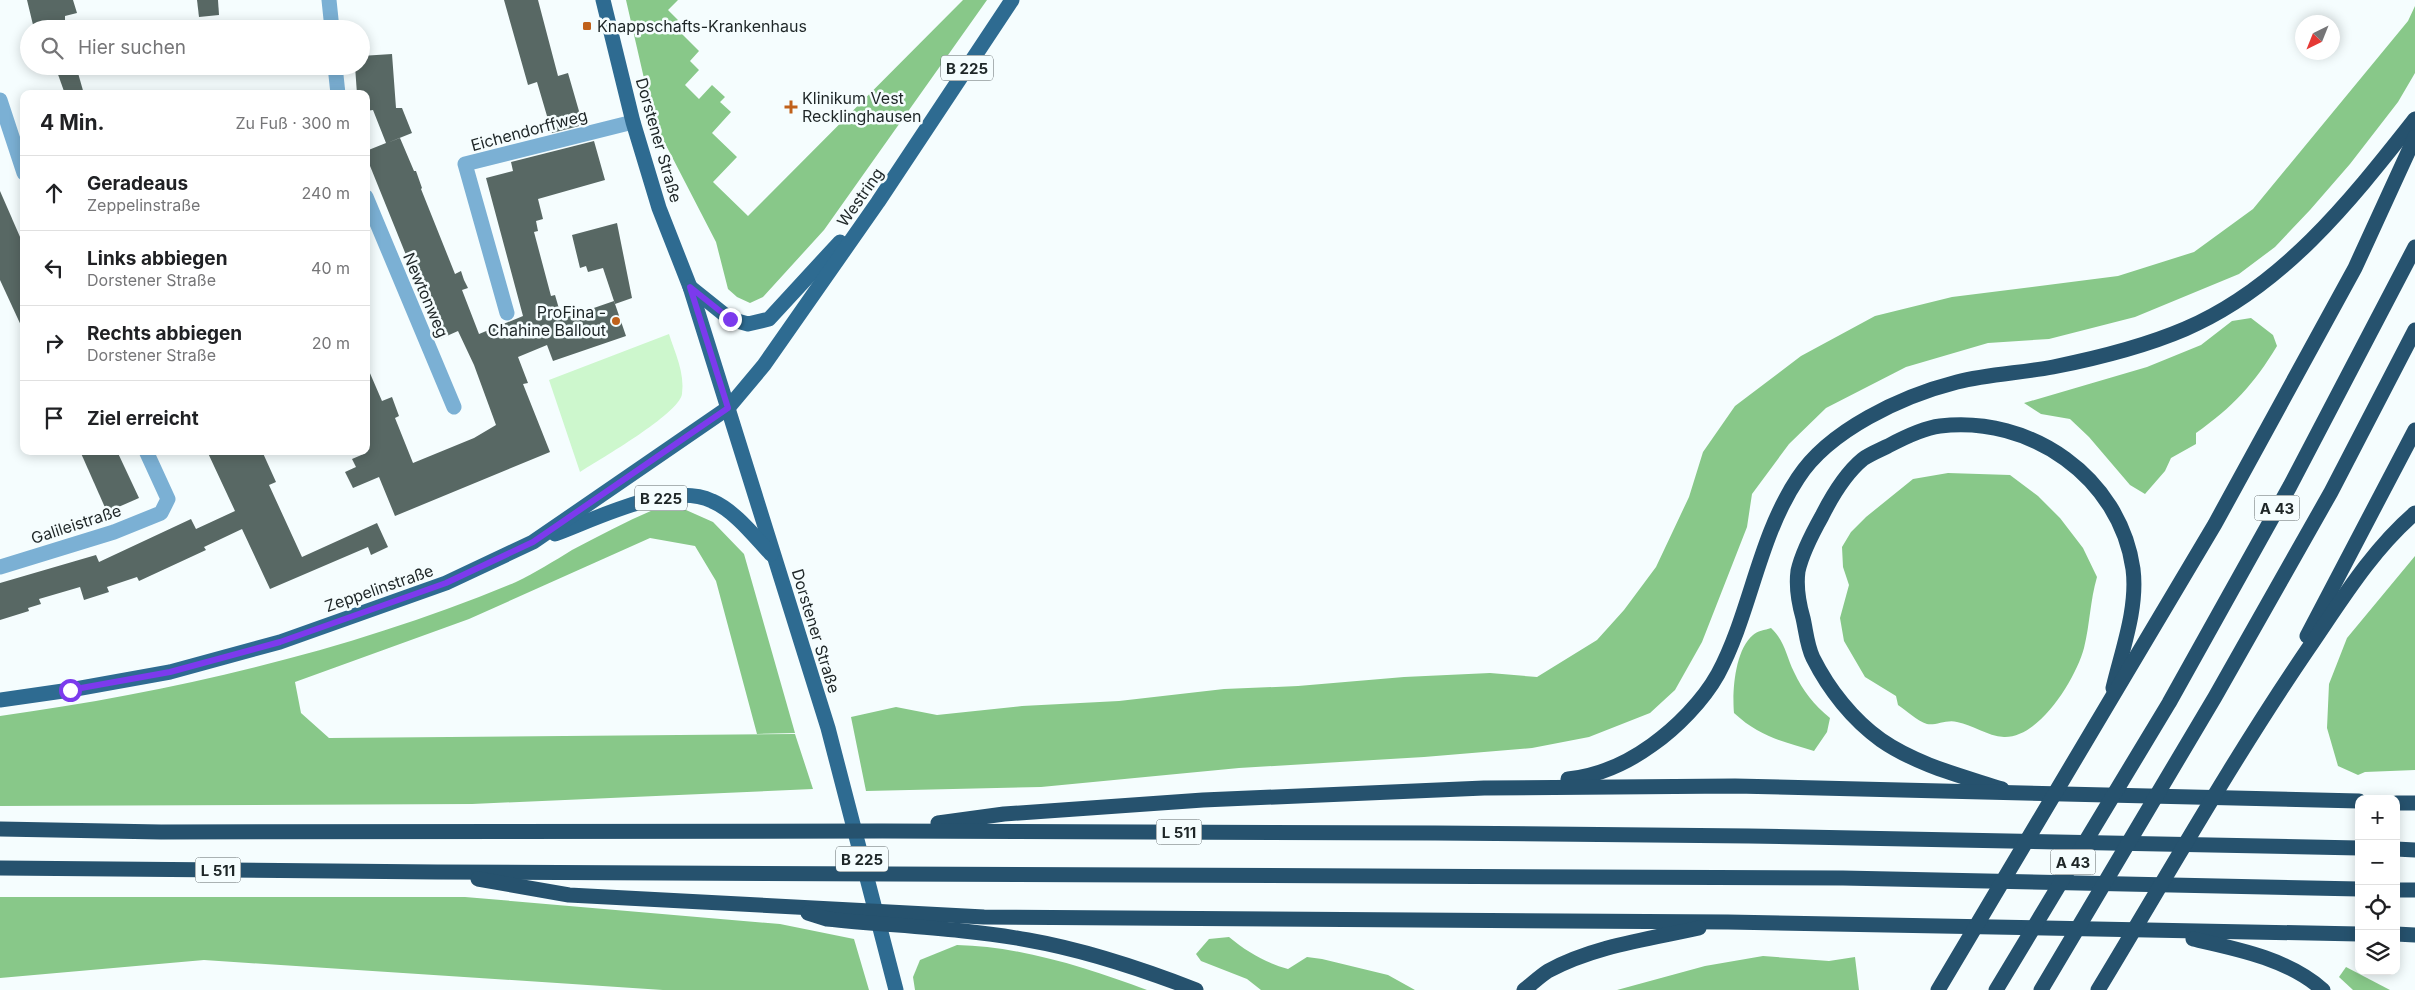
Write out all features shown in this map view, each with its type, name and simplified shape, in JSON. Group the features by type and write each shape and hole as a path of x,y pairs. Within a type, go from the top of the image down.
{"highway":[{"path":"1484,788 1587,777 1633,758 1664,736 1691,709 1717,676 1736,632 1773,526 1798,477 1828,445 1863,421 1899,402 1957,382 2052,367 2132,349 2187,328 2221,309 2277,272 2324,229 2415,119"},
{"path":"1938,990 2215,524 2350,276 2415,137"},
{"name":"A 43","path":"1996,990 2169,703 2290,486 2415,247"},
{"name":"A 43","path":"2041,990 2174,766 2331,492 2415,330"},
{"path":"2022,795 1948,772 1908,755 1882,741 1854,717 1835,694 1812,656 1799,604 1798,572 1813,533 1833,495 1863,460 1902,439 1938,426 1984,424 2030,437 2069,460 2100,491 2121,525 2132,568 2134,596 2109,704"},
{"path":"2274,700 2415,430"},
{"path":"2098,990 2274,700 2361,572 2401,525 2415,513"},
{"path":"885,831 1004,814 1203,800 1484,788 1735,786 2022,795 2243,797 2355,801"},
{"path":"2400,803 2415,803"},
{"name":"L 511","path":"0,829 160,832 885,831 1729,836 2355,848"},
{"path":"2400,849 2415,850"},
{"name":"L 511","path":"0,868 437,872 1843,878 2355,889"},
{"path":"437,872 569,895 984,917 1728,922 2162,932 2355,934"},
{"path":"2400,890 2415,890"},
{"path":"783,906 827,919 1018,938 1056,945 1161,976 1196,990"},
{"path":"1524,990 1547,972 1574,959 1614,946 1728,922"},
{"path":"2162,932 2241,949 2295,971 2323,990"},
{"path":"2400,934 2415,935"}],"main road":[{"name":"Dorstener Straße","path":"603,0 633,122 659,208 690,287 828,728 896,990"},
{"name":"Westring","path":"728,408 764,365 878,202 1012,0"},
{"name":"Dorstener Straße","path":"690,287 730,319 748,324 769,318 878,202"},
{"name":"Zeppelinstraße","path":"0,700 70,690 170,672 280,642 446,583 533,542 728,408"},
{"name":"B 225","path":"533,542 643,502 676,495 697,496 712,500 729,511 774,557"}],"street":[{"path":"329,0 331,20"},
{"path":"336,75 338,90"},
{"path":"0,100 20,161"},
{"name":"Eichendorffweg","path":"507,312 465,164 633,122"},
{"name":"Newtonweg","path":"370,207 454,407"},
{"name":"Galileistraße","path":"0,567 114,532 161,513 168,499 148,455"}],"green space":[{"path":"626,0 678,0 668,10 678,20 673,25 699,51 690,61 699,70 685,85 699,99 712,85 725,97 720,102 731,112 712,133 737,157 713,182 748,216 963,0 987,0 824,230 763,297 750,303 737,297 728,289 716,242 654,122"},
{"path":"2415,6 2415,73 2398,102 2350,164 2310,210 2275,247 2239,274 2135,317 2049,339 1988,343 1906,367 1826,408 1789,444 1752,494 1747,527 1702,642 1675,690 1650,713 1589,737 1532,748 1424,757 1239,768 1041,787 866,791 851,717 896,707 937,715 1022,706 1119,701 1224,689 1298,686 1404,677 1490,673 1537,677 1597,640 1624,610 1656,567 1689,497 1703,452 1735,406 1801,356 1875,316 1952,297 2118,276 2194,252 2253,209 2408,21"},
{"path":"2251,318 2273,335 2277,346 2260,372 2242,394 2221,414 2196,433 2196,444 2171,458 2165,471 2145,494 2130,485 2089,437 2070,419 2041,414 2024,403 2147,367 2201,345 2232,321"},
{"path":"669,334 682,378 682,394 678,403 654,424 580,472 549,380"},
{"path":"1948,473 2010,475 2038,496 2060,518 2083,548 2097,577 2084,648 2073,675 2065,690 2043,717 2031,728 2017,735 2004,737 1986,733 1957,722 1949,721 1927,724 1919,720 1898,705 1896,696 1865,677 1844,641 1840,618 1849,585 1843,567 1842,547 1851,532 1866,517 1913,479"},
{"path":"653,510 686,510 713,522 744,554 795,733 757,734 716,581 695,546 650,538 469,619 295,682 301,713 329,738 795,734 813,789 472,804 0,806 0,716 65,706 197,681 262,666 391,628 516,582 572,550"},
{"path":"2415,556 2415,770 2365,772 2358,775 2338,766 2327,728 2329,684 2347,638"},
{"path":"1771,628 1782,643 1801,685 1814,703 1830,718 1827,732 1814,751 1762,733 1734,713 1734,683 1742,650 1755,634"},
{"path":"0,897 465,897 780,924 854,939 869,990 663,990 204,960 0,978"},
{"path":"1229,937 1257,956 1272,964 1288,969 1307,957 1322,959 1388,975 1415,990 1261,990 1247,979 1201,961 1196,954 1209,939"},
{"path":"957,945 1005,949 1029,954 1077,966 1147,990 915,990 913,977 920,960"},
{"path":"1763,956 1829,961 1855,957 1859,990 1617,990 1705,966"},
{"path":"2346,967 2355,972 2355,975 2361,975 2390,990 2353,990 2339,977"}],"building":[{"path":"27,0 73,0 77,13 65,16 65,20 32,20"},
{"path":"197,0 218,0 219,15 199,17"},
{"path":"504,0 538,0 558,76 568,73 583,125 552,133 537,82 528,85"},
{"path":"392,54 396,108 402,108 412,133 387,143 400,138 414,171 416,171 421,189 455,274 461,271 468,288 462,290 479,334 523,316 486,178 513,171 511,162 594,141 605,180 538,199 543,219 536,221 538,231 534,232 551,296 555,295 562,319 614,301 626,336 553,361 547,345 518,357 528,383 523,384 550,452 395,516 379,477 353,488 345,472 356,467 352,459 361,455 370,455 370,373 382,401 392,397 399,416 395,418 413,463 474,438 496,425 474,365 458,331 440,339 370,166 370,149 386,143 373,110 370,110 370,90 357,90 356,75 370,75 370,55"},
{"path":"58,75 79,75 83,90 64,90"},
{"path":"0,191 20,237 20,323 0,280"},
{"path":"617,223 632,298 615,304 603,268 588,272 586,266 580,268 572,235"},
{"path":"82,455 119,455 139,498 107,512"},
{"path":"209,455 264,455 276,482 269,485 302,557 377,523 388,547 371,555 368,547 270,589 242,529 204,547 206,550 139,581 137,577 107,587 109,592 84,600 80,587 39,599 41,604 28,608 29,611 0,620 0,583 96,555 99,562 191,519 196,529 235,511"}],"place":[{"name":"Knappschafts-Krankenhaus","path":"587,26"},
{"name":"Klinikum Vest Recklinghausen","path":"791,107"},
{"name":"ProFina - Chahine Ballout","path":"616,321"}],"route":[{"path":"70,690 170,672 280,642 446,583 533,542 728,408 690,287 730,319"}]}
